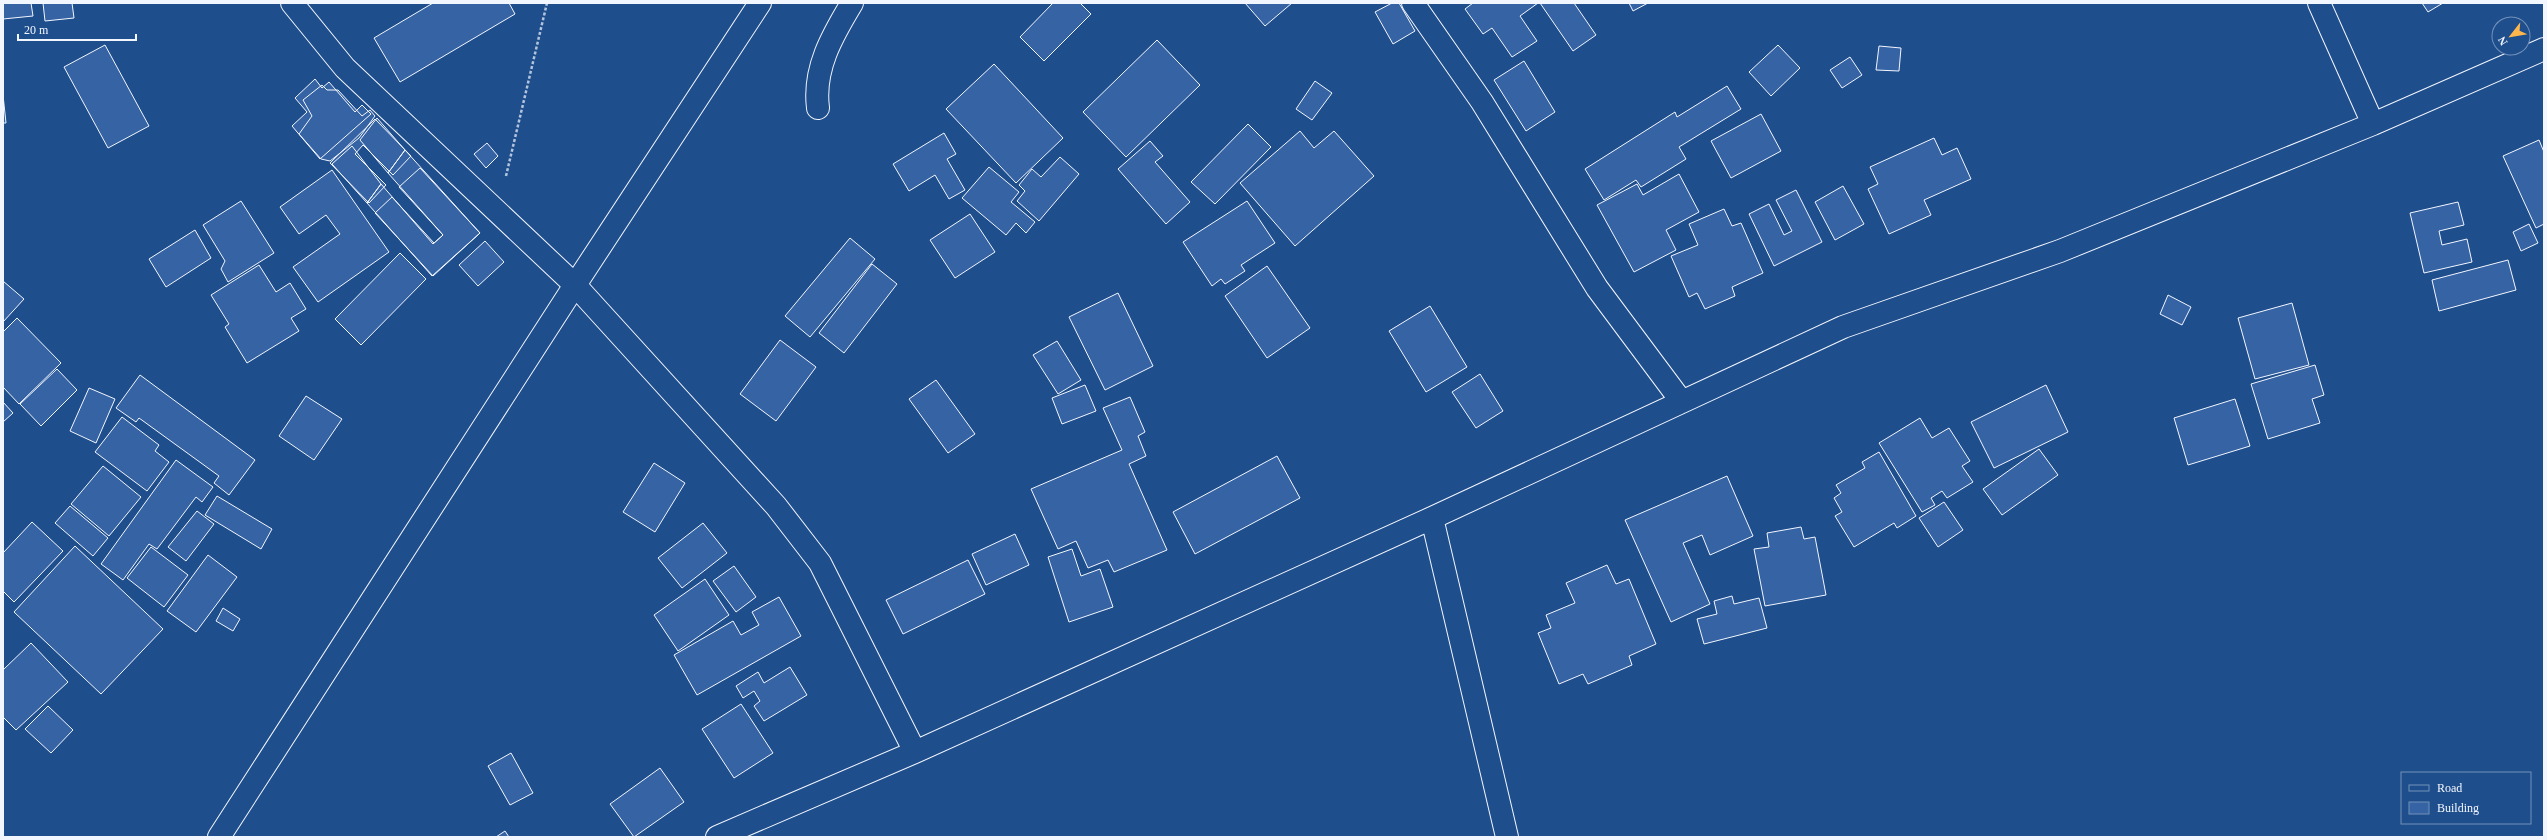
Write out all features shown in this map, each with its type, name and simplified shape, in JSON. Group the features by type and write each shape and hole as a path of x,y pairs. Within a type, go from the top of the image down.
{"main road":[{"path":"292,3 345,68 575,285 776,506 820,563 915,752"},
{"path":"219,837 575,285 760,3"},
{"path":"818,108 816,89 825,54 852,3"},
{"path":"1413,3 1482,102 1597,288 1682,402"},
{"path":"2319,3 2373,124"},
{"path":"717,837 915,752 1432,518 1843,327 2060,251 2373,124 2544,49"},
{"path":"1432,518 1507,837"}],"path":[{"path":"497,211 547,3"}],"building":[{"path":"3,3 31,3 33,16 3,19"},
{"path":"43,3 72,3 74,18 45,21"},
{"path":"433,3 509,3 515,14 400,82 374,38"},
{"path":"1053,3 1080,3 1091,14 1044,61 1020,37"},
{"path":"1245,3 1292,3 1265,26"},
{"path":"1392,3 1399,3 1415,31 1393,44 1375,12"},
{"path":"1473,3 1538,3 1520,16 1537,41 1512,57 1492,28 1483,34 1465,9"},
{"path":"1540,3 1574,3 1596,35 1573,51"},
{"path":"1629,3 1648,3 1633,11"},
{"path":"2422,3 2443,3 2428,12"},
{"path":"1157,40 1200,85 1126,157 1083,112"},
{"path":"105,45 149,126 108,148 64,67"},
{"path":"1778,45 1800,68 1771,96 1749,72"},
{"path":"1879,46 1901,48 1899,71 1876,70"},
{"path":"1850,57 1862,75 1842,88 1830,70"},
{"path":"1524,61 1555,112 1526,131 1494,80"},
{"path":"994,64 1063,138 1016,183 946,109"},
{"path":"315,79 322,88 329,82 355,112 362,105 371,114 320,159 292,126 307,112 295,98"},
{"path":"1315,81 1332,93 1312,120 1296,109"},
{"path":"322,85 327,90 338,90 362,116 370,110 375,116 359,138 330,161 321,159 299,134 312,116 303,100"},
{"path":"1727,86 1741,109 1679,147 1686,159 1641,187 1636,180 1604,200 1585,169 1675,112 1677,117"},
{"path":"3,95 6,123 3,123"},
{"path":"1761,114 1781,151 1731,178 1711,141"},
{"path":"377,118 405,150 388,173 360,140"},
{"path":"375,119 411,156 393,175 363,145 355,154 386,185 369,203 330,163"},
{"path":"1248,124 1271,147 1215,204 1191,182"},
{"path":"1300,131 1314,148 1334,131 1374,176 1295,246 1240,183"},
{"path":"944,133 956,154 947,159 965,190 949,199 935,175 909,191 893,164"},
{"path":"1934,138 1942,155 1957,148 1971,179 1924,200 1931,215 1889,234 1868,189 1878,184 1870,167"},
{"path":"2539,140 2544,152 2544,224 2536,228 2503,156"},
{"path":"1150,141 1163,156 1155,162 1190,202 1166,224 1118,169"},
{"path":"487,143 498,156 486,168 474,154"},
{"path":"352,146 381,184 367,203 332,164"},
{"path":"405,150 480,233 432,276 367,203 381,184 433,244 443,235 388,173"},
{"path":"1060,157 1079,174 1039,221 1017,201 1025,191 1019,185 1032,169 1041,177"},
{"path":"989,167 1019,192 1011,202 1035,222 1026,233 1016,223 1006,235 962,198"},
{"path":"420,168 480,233 433,276 375,213 392,197 434,243 443,235 399,187"},
{"path":"332,170 389,252 318,302 293,267 340,234 326,215 299,234 280,207"},
{"path":"1679,174 1699,212 1666,230 1676,250 1634,272 1597,205 1637,184 1643,195"},
{"path":"1843,186 1864,224 1835,240 1815,202"},
{"path":"1796,190 1822,242 1774,266 1749,214 1769,204 1784,235 1792,231 1776,200"},
{"path":"241,201 274,253 228,282 221,269 225,261 203,225"},
{"path":"1247,201 1275,243 1241,265 1245,271 1225,284 1221,279 1212,286 1183,242"},
{"path":"2458,202 2464,225 2439,231 2442,245 2467,239 2472,262 2424,273 2410,213"},
{"path":"1724,209 1732,226 1741,223 1763,273 1732,287 1735,296 1705,309 1697,293 1689,297 1671,256 1698,245 1689,224"},
{"path":"970,214 995,252 955,278 930,240"},
{"path":"2529,224 2538,243 2521,251 2513,232"},
{"path":"195,230 211,258 166,287 149,259"},
{"path":"850,238 875,259 810,337 785,316"},
{"path":"485,241 504,262 478,286 459,265"},
{"path":"400,253 426,279 361,345 335,319"},
{"path":"2508,260 2516,290 2439,311 2432,280"},
{"path":"872,264 897,284 844,353 819,333"},
{"path":"259,265 276,292 290,283 306,309 291,318 299,331 247,363 225,327 229,324 211,295"},
{"path":"1267,266 1310,328 1267,358 1225,296"},
{"path":"3,281 24,299 3,322"},
{"path":"1118,293 1153,366 1105,390 1069,317"},
{"path":"2168,295 2191,307 2182,325 2160,314"},
{"path":"2292,303 2309,365 2255,379 2238,318"},
{"path":"1430,306 1467,367 1426,392 1389,331"},
{"path":"17,318 61,363 19,404 3,387 3,332"},
{"path":"780,340 816,367 776,421 740,394"},
{"path":"1057,341 1081,380 1058,394 1033,355"},
{"path":"2315,365 2324,395 2312,399 2320,423 2268,439 2251,384"},
{"path":"57,369 77,390 41,426 20,404"},
{"path":"1480,374 1503,411 1476,428 1452,392"},
{"path":"140,375 255,460 229,495 214,483 219,476 139,418 136,422 116,408"},
{"path":"936,380 975,434 948,453 909,399"},
{"path":"1085,385 1096,411 1062,424 1052,398"},
{"path":"2046,385 2068,432 1994,468 1971,422"},
{"path":"89,388 115,399 96,443 70,431"},
{"path":"306,396 342,419 314,460 279,436"},
{"path":"1130,397 1145,432 1138,436 1146,456 1129,464 1167,550 1114,572 1108,560 1088,568 1076,541 1058,549 1031,489 1122,450 1103,408"},
{"path":"2235,399 2250,446 2188,465 2174,418"},
{"path":"3,402 13,413 3,422"},
{"path":"122,417 159,445 155,451 169,462 147,491 95,452"},
{"path":"1920,418 1932,438 1949,428 1970,461 1962,466 1973,482 1947,498 1942,491 1931,498 1935,505 1922,512 1879,443"},
{"path":"2039,449 2058,475 2002,515 1983,489"},
{"path":"1879,452 1916,516 1897,528 1894,523 1854,547 1835,516 1842,512 1834,498 1841,493 1836,485 1865,468 1862,462"},
{"path":"1277,456 1300,498 1195,554 1173,512"},
{"path":"176,460 213,487 202,502 196,497 157,549 149,544 123,580 101,564"},
{"path":"654,463 685,483 655,532 623,512"},
{"path":"103,466 141,497 109,536 71,504"},
{"path":"1727,476 1753,536 1710,555 1702,535 1683,543 1710,604 1671,622 1625,520"},
{"path":"217,496 272,529 261,549 205,515"},
{"path":"1944,502 1963,530 1938,547 1919,518"},
{"path":"70,506 108,538 93,556 55,523"},
{"path":"197,511 214,524 186,561 168,547"},
{"path":"32,522 63,551 14,602 3,591 3,553"},
{"path":"703,523 727,553 682,588 658,558"},
{"path":"1801,527 1804,539 1815,537 1826,595 1765,606 1754,549 1769,547 1767,533"},
{"path":"1015,534 1029,565 986,585 972,554"},
{"path":"75,546 163,629 101,694 14,612"},
{"path":"151,547 188,575 164,607 127,578"},
{"path":"1072,549 1081,576 1100,569 1113,607 1069,622 1048,557"},
{"path":"208,555 237,577 196,632 167,611"},
{"path":"968,560 985,594 903,634 886,600"},
{"path":"1607,565 1616,584 1629,579 1656,644 1629,656 1632,665 1588,684 1583,674 1559,684 1538,633 1551,628 1546,615 1575,603 1566,583"},
{"path":"734,566 756,597 736,612 713,581"},
{"path":"705,579 729,615 678,651 654,615"},
{"path":"1732,596 1734,604 1759,598 1767,628 1704,644 1697,619 1717,614 1714,601"},
{"path":"779,597 801,636 697,695 674,655 733,621 741,635 759,625 752,612"},
{"path":"223,608 240,619 233,631 216,621"},
{"path":"31,643 68,682 16,730 3,717 3,670"},
{"path":"790,667 807,695 764,721 754,706 760,701 754,691 743,698 736,686 758,672 764,683"},
{"path":"741,704 773,753 734,778 702,729"},
{"path":"48,706 73,730 51,753 25,729"},
{"path":"511,753 533,793 510,805 488,766"},
{"path":"660,768 684,802 634,837 610,804"},
{"path":"505,831 509,837 496,837"}]}
